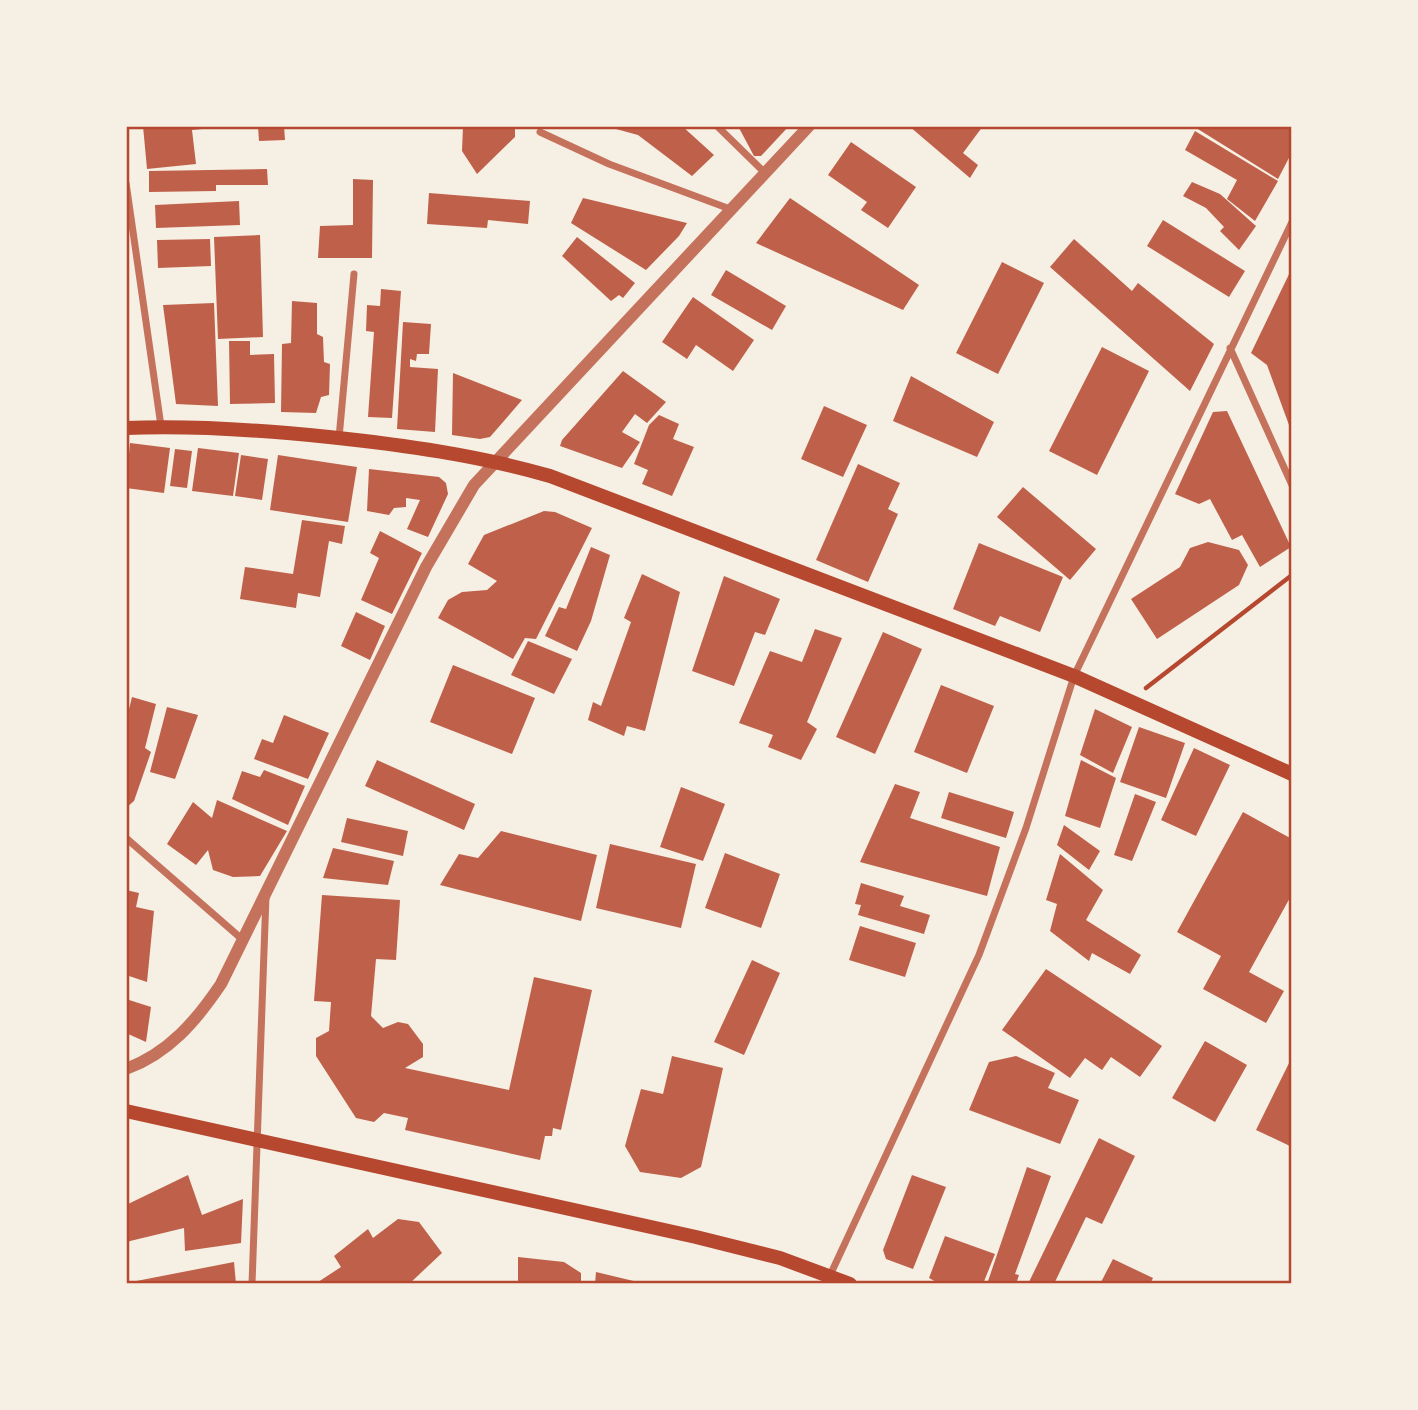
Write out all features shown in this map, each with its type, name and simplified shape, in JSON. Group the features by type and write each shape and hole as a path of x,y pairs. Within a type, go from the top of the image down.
{"main road":[{"path":"126,428 161,426 236,429 339,439 495,460 607,496 1074,676 1292,774"},
{"path":"126,1111 696,1237 828,1280 850,1284"}],"street":[{"path":"717,126 765,173"},
{"path":"126,1069 158,1053 197,1019 221,984 426,567 457,511 495,460 809,126"},
{"path":"541,132 609,164 730,209"},
{"path":"126,183 161,426"},
{"path":"828,1280 979,955 1026,828 1074,676 1292,222"},
{"path":"339,439 354,274"},
{"path":"1230,348 1292,485"},
{"path":"126,838 243,940"},
{"path":"252,1284 267,892"}],"path":[{"path":"1132,700 1292,575"}],"building":[{"path":"143,126 213,128 192,130 196,164 147,169"},
{"path":"258,126 284,126 285,140 259,141"},
{"path":"463,126 515,126 515,137 477,174 462,151"},
{"path":"605,126 682,126 714,155 692,176 638,135"},
{"path":"738,126 789,126 761,156 754,156"},
{"path":"909,126 983,126 963,153 978,165 970,178"},
{"path":"1193,126 1292,126 1292,152 1278,179"},
{"path":"1195,131 1278,181 1255,221 1227,199 1237,180 1185,150"},
{"path":"851,142 916,187 888,228 861,210 867,202 828,175"},
{"path":"267,169 268,185 216,185 216,191 149,192 149,171"},
{"path":"353,179 373,180 372,258 318,258 320,226 353,225"},
{"path":"1192,182 1220,194 1256,226 1239,250 1220,231 1224,227 1206,208 1183,196"},
{"path":"429,193 530,201 528,224 488,220 487,228 427,224"},
{"path":"583,198 687,223 679,236 646,270 571,223"},
{"path":"790,198 919,285 903,310 756,243"},
{"path":"239,201 240,225 156,228 155,205"},
{"path":"1163,220 1245,271 1229,297 1147,246"},
{"path":"260,235 263,337 218,339 214,237"},
{"path":"577,237 635,283 623,298 619,295 611,301 562,256"},
{"path":"210,239 211,266 158,268 157,240"},
{"path":"1074,239 1132,291 1138,283 1214,344 1190,391 1050,267"},
{"path":"1002,262 1044,283 998,374 956,353"},
{"path":"1292,268 1292,422 1289,425 1267,365 1251,353"},
{"path":"726,270 786,306 772,330 711,295"},
{"path":"381,289 401,291 392,418 368,417 374,332 366,331 367,305 380,306"},
{"path":"693,297 754,340 733,371 696,345 687,359 662,342"},
{"path":"292,301 317,303 317,334 323,337 324,362 330,364 329,395 321,397 316,413 281,412 282,344 291,343"},
{"path":"214,303 218,406 176,404 163,305"},
{"path":"403,322 431,324 429,354 417,354 416,361 410,359 410,367 438,369 435,432 397,429"},
{"path":"229,341 250,341 250,355 274,354 275,403 230,404"},
{"path":"1102,347 1149,371 1097,475 1049,451"},
{"path":"623,371 666,402 647,423 635,414 622,432 640,442 622,468 560,446 562,440"},
{"path":"453,373 522,400 490,437 480,439 452,435"},
{"path":"911,376 994,422 977,457 893,421"},
{"path":"824,406 867,425 843,477 801,459"},
{"path":"1227,411 1291,547 1260,567 1242,535 1232,540 1210,499 1199,504 1175,494 1213,412"},
{"path":"659,415 679,424 673,439 694,447 672,496 642,484 648,470 634,464 649,425"},
{"path":"130,443 170,448 164,493 126,488"},
{"path":"198,448 239,453 233,496 192,491"},
{"path":"175,449 192,451 187,488 170,486"},
{"path":"241,455 268,459 262,500 235,496"},
{"path":"278,455 357,467 348,522 270,510"},
{"path":"858,464 900,483 888,509 898,514 868,582 816,560"},
{"path":"369,469 439,477 446,483 448,494 428,537 407,529 420,500 406,498 406,507 394,508 389,515 367,511"},
{"path":"1023,487 1096,549 1070,580 997,517"},
{"path":"544,511 555,512 592,528 536,639 525,638 513,659 438,618 448,600 462,592 487,590 497,581 468,564 484,535"},
{"path":"302,520 345,526 342,544 329,541 320,597 298,593 296,608 240,599 245,567 293,574"},
{"path":"380,531 422,553 392,614 361,600 379,558 370,553"},
{"path":"1208,542 1239,550 1248,565 1239,585 1157,639 1131,599 1180,567 1190,548"},
{"path":"979,543 1063,577 1040,632 1000,616 995,626 953,609"},
{"path":"591,547 610,555 591,621 577,651 545,636 559,607 566,609"},
{"path":"642,574 680,592 645,731 627,726 624,736 588,720 593,702 601,706 631,622 624,618"},
{"path":"724,576 780,599 765,635 755,632 734,686 692,671"},
{"path":"356,612 385,626 370,660 341,646"},
{"path":"815,629 842,638 807,722 817,729 801,760 768,747 773,735 739,723 770,651 802,662"},
{"path":"883,632 922,649 875,754 836,737"},
{"path":"528,641 572,659 554,694 511,675"},
{"path":"453,665 535,698 512,754 430,722"},
{"path":"941,685 994,706 967,773 914,752"},
{"path":"132,697 156,704 145,748 151,752 134,801 126,808 126,722"},
{"path":"167,707 198,715 175,779 150,772"},
{"path":"1095,709 1132,727 1113,773 1080,755"},
{"path":"284,715 329,733 308,779 254,759 262,739 273,743"},
{"path":"1139,727 1185,743 1166,798 1120,782"},
{"path":"1194,748 1230,765 1196,836 1161,820"},
{"path":"377,760 475,804 464,830 365,786"},
{"path":"1081,760 1116,778 1100,828 1065,816"},
{"path":"264,770 305,786 288,825 232,799 242,771 260,777"},
{"path":"895,784 920,792 910,818 1000,847 987,896 860,862"},
{"path":"681,787 725,804 703,861 660,847"},
{"path":"949,792 1014,812 1006,838 941,818"},
{"path":"1135,794 1156,802 1132,861 1114,855"},
{"path":"217,800 287,831 260,876 233,877 213,870 208,850 196,865 167,844 193,802 212,818"},
{"path":"1243,812 1292,839 1292,894 1249,972 1284,991 1266,1023 1203,989 1221,956 1177,932"},
{"path":"347,818 408,831 403,856 341,842"},
{"path":"1064,825 1100,851 1089,870 1057,845"},
{"path":"501,831 597,855 581,921 440,885 459,854 478,858"},
{"path":"610,844 696,864 681,928 596,908"},
{"path":"333,848 394,861 388,885 323,878"},
{"path":"725,853 780,874 761,928 705,908"},
{"path":"1060,854 1103,890 1086,920 1141,955 1130,974 1092,953 1089,961 1050,931 1057,904 1046,900"},
{"path":"861,883 904,896 900,906 930,915 924,934 858,915 861,905 855,904"},
{"path":"126,890 139,893 136,907 154,911 147,982 126,975"},
{"path":"322,895 400,900 396,960 376,959 371,1016 383,1028 398,1022 408,1024 423,1044 423,1057 405,1068 509,1090 534,977 592,990 561,1130 553,1128 552,1136 545,1136 540,1160 405,1130 408,1118 384,1113 374,1122 356,1118 316,1056 316,1038 329,1031 331,1002 314,1001"},
{"path":"860,926 916,943 905,977 849,960"},
{"path":"752,960 780,973 744,1055 714,1042"},
{"path":"1046,969 1162,1046 1140,1077 1111,1057 1102,1070 1085,1058 1070,1078 1002,1030"},
{"path":"126,999 151,1007 146,1042 126,1033"},
{"path":"1205,1041 1247,1065 1215,1122 1172,1098"},
{"path":"672,1056 723,1068 701,1167 681,1178 640,1172 625,1146 641,1089 663,1094"},
{"path":"1016,1056 1055,1073 1048,1088 1079,1100 1060,1144 969,1110 989,1062"},
{"path":"1292,1057 1292,1147 1256,1130"},
{"path":"1099,1138 1135,1156 1102,1224 1086,1217 1054,1284 1028,1284"},
{"path":"1027,1167 1051,1176 1015,1274 1019,1275 1016,1284 987,1284"},
{"path":"188,1175 202,1215 243,1199 241,1243 185,1251 184,1228 126,1242 126,1205"},
{"path":"912,1175 946,1187 913,1269 886,1259 883,1250"},
{"path":"398,1219 419,1222 442,1253 409,1284 315,1284 341,1267 334,1256 368,1229 373,1238"},
{"path":"945,1236 995,1254 983,1284 940,1284 929,1278"},
{"path":"518,1257 564,1262 581,1273 581,1284 518,1284"},
{"path":"1113,1259 1153,1278 1150,1284 1100,1284"},
{"path":"234,1262 236,1284 126,1284 126,1283"},
{"path":"596,1272 642,1283 642,1284 595,1284"}]}
